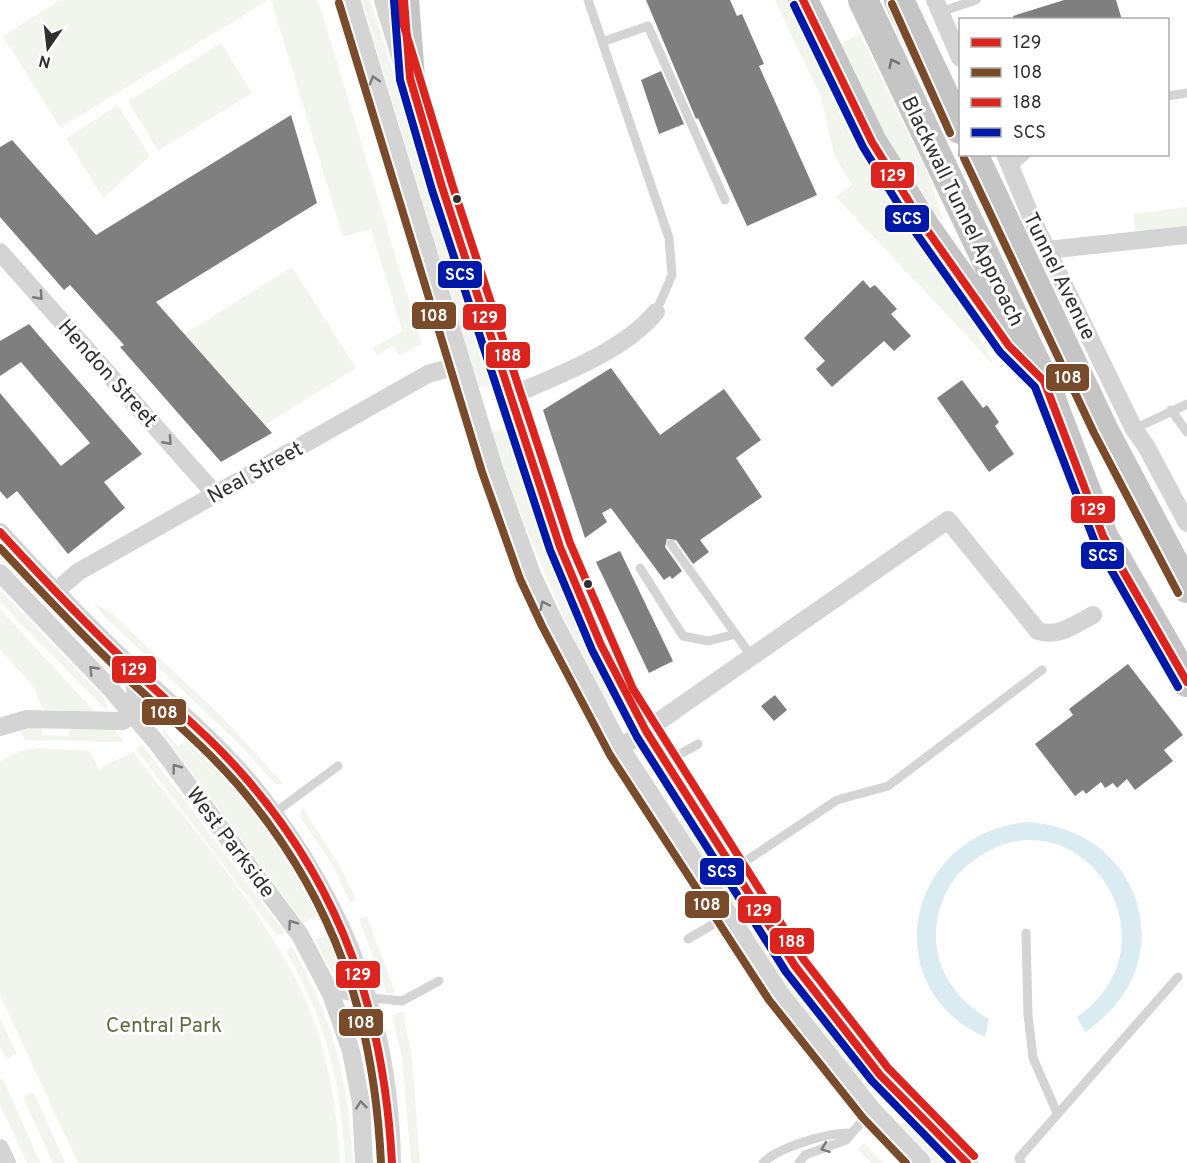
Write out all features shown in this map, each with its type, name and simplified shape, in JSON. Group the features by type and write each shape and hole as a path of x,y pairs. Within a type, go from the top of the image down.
{"highway":[{"path":"404,0 410,78"},
{"path":"803,0 872,142 926,227 1009,346 1044,381"},
{"name":"Blackwall Tunnel Approach","path":"862,0 1044,381 1103,536 1187,682"},
{"name":"Blackwall Tunnel Approach","path":"901,0 959,127"},
{"name":"Blackwall Tunnel Approach","path":"974,156 1103,429 1187,588"}],"street":[{"path":"349,0 492,469 530,575 585,690 619,749 778,994 871,1112 920,1163"},
{"path":"385,0 510,396 577,592 624,694 795,966 833,1018 895,1091 967,1163"},
{"path":"938,6 959,56"},
{"name":"Tunnel Avenue","path":"1008,161 1047,249 1134,429 1146,446 1187,523"},
{"path":"1047,249 1187,235"},
{"name":"Hendon Street","path":"0,252 215,494"},
{"path":"510,396 620,343 637,331 656,312"},
{"name":"Neal Street","path":"56,591 78,572 428,374 460,365"},
{"path":"619,749 951,517 967,543 1038,631 1049,634 1058,633 1093,615"},
{"path":"0,532 131,667 219,750 273,814 302,853 338,917 368,998 383,1062 392,1163"},
{"name":"West Parkside","path":"0,573 132,713 293,925 331,994 343,1023 357,1079 364,1163"},
{"path":"0,727 27,719 46,718 123,721 132,713 136,698 131,667"},
{"path":"871,1112 895,1091"},
{"path":"0,1148 7,1163"}],"lane":[{"path":"588,0 669,238 672,275 656,312"},
{"path":"938,6 976,0"},
{"path":"602,42 648,26 725,200"},
{"path":"1169,96 1187,93"},
{"path":"1134,429 1187,404"},
{"path":"1171,410 1187,432"},
{"path":"671,544 752,657"},
{"path":"640,568 683,636 708,641 736,634"},
{"path":"734,869 837,800 888,786 1042,670"},
{"path":"666,762 698,744"},
{"path":"273,814 338,766"},
{"path":"688,939 727,916"},
{"path":"1026,933 1028,1015 1033,1058 1057,1113"},
{"path":"1018,1161 1057,1113 1179,977"},
{"path":"331,994 402,1001 439,981"},
{"path":"799,1163 805,1155 846,1140 871,1112"},
{"path":"763,1163 774,1153 785,1149 839,1132 851,1133"}],"green space":[{"path":"60,0 268,0 60,128 3,36"},
{"path":"271,0 317,0 324,19 422,344 399,356 393,346 377,355 373,348 402,331 371,229 343,237"},
{"path":"362,0 370,0 452,254 442,268"},
{"path":"775,0 786,0 856,148 906,225 958,297 995,366 836,197 852,185 834,155 822,100"},
{"path":"860,34 928,174 943,219 937,218 896,154 840,44"},
{"path":"221,43 252,93 158,151 128,101"},
{"path":"118,105 150,156 103,198 66,138"},
{"path":"1187,207 1187,228 1135,234 1134,214"},
{"path":"292,267 356,368 265,425 184,334"},
{"path":"459,272 495,383 478,388 448,286"},
{"path":"507,428 558,575 615,699 605,704 544,570 503,467 491,432"},
{"path":"6,555 106,658 114,676 1,558"},
{"path":"0,590 106,700 107,711 0,602"},
{"path":"94,603 110,612 219,714 284,784 275,784 240,745 104,616"},
{"path":"0,609 95,712 42,709 34,687 0,650"},
{"path":"151,702 180,730 178,732 162,717 155,723 148,714"},
{"path":"42,725 42,735 69,736 70,727 114,728 124,742 25,740 18,727"},
{"path":"164,729 178,747 188,737 228,779 263,820 323,914 303,923 161,731"},
{"path":"142,744 285,933 277,936 136,749"},
{"name":"Central Park","path":"38,748 90,751 99,769 133,752 226,871 271,935 313,1018 330,1079 340,1163 78,1163 0,995 0,761 20,751"},
{"path":"302,807 340,866 356,900 350,903 334,868 300,817"},
{"path":"686,818 810,1010 865,1077 858,1083 805,1016 677,823"},
{"path":"367,916 395,992 387,994 359,919"},
{"path":"333,932 352,984 339,979 334,974 315,940"},
{"path":"292,947 318,999 336,1051 348,1105 353,1163 345,1163 340,1105 329,1053 312,1003 286,951"},
{"path":"349,1006 359,1009 368,1047 377,1104 381,1163 375,1163 366,1064"},
{"path":"403,1011 412,1057 420,1163 411,1163 402,1059 392,1015"},
{"path":"0,1019 17,1054 6,1059 0,1047"},
{"path":"3,1079 41,1163 27,1163 0,1104 0,1080"},
{"path":"34,1092 65,1163 53,1163 23,1097"},
{"path":"905,1120 947,1163 934,1163 898,1126"},
{"path":"864,1143 884,1163 871,1163 858,1149"}],"shaded area":[{"path":"1028,822 1068,831 1101,849 1124,875 1138,906 1142,939 1134,973 1116,1005 1085,1032 1077,1017 1108,984 1121,948 1119,913 1104,880 1079,856 1047,842 1011,842 973,861 952,883 939,910 936,945 943,971 950,982 967,1003 989,1019 985,1037 950,1014 928,985 918,951 919,916 931,882 954,853 986,832"}],"building":[{"path":"646,0 730,0 737,16 742,14 764,64 759,66 817,195 747,226 698,118 696,119"},
{"path":"1064,0 1116,0 1121,18 1014,18 1013,16"},
{"path":"661,71 684,124 659,134 641,80"},
{"path":"291,115 317,203 156,302 272,433 221,462 120,347 124,345 70,285 64,290 0,217 0,147 12,140 96,235"},
{"path":"863,280 870,288 875,285 897,309 891,314 911,336 894,351 884,341 832,387 816,369 825,361 804,338"},
{"path":"29,324 142,454 104,482 125,508 68,554 17,491 7,499 0,491 0,393 61,466 90,443 21,362 0,376 0,341"},
{"path":"611,368 660,435 724,389 761,440 736,458 762,497 700,540 709,552 693,564 676,540 667,539 665,547 682,571 672,579 670,576 664,580 611,508 602,513 607,522 585,538 543,410"},
{"path":"962,380 983,408 987,405 999,422 995,426 1014,454 989,472 937,398"},
{"path":"620,551 673,661 649,673 596,562"},
{"path":"1128,664 1183,735 1164,750 1173,761 1135,790 1127,779 1117,788 1113,783 1105,788 1101,782 1086,794 1083,790 1075,796 1035,744 1073,715 1069,709"},
{"path":"775,695 787,710 774,721 761,706"}],"transit line":[{"name":"188","path":"396,0 452,184 570,543 633,689 804,960 888,1068 974,1156"},
{"name":"129","path":"404,0 410,78 442,187 560,547 601,645 646,731 795,966 880,1075 967,1163"},
{"name":"129","path":"803,0 872,142 925,227 1009,346 1044,381 1103,536 1187,682"},
{"name":"SCS","path":"394,1 400,80 432,190 550,550 592,650 637,737 786,972 872,1081 952,1163"},
{"name":"108","path":"339,3 482,472 520,579 542,626 610,755 769,1000 863,1118 906,1163"},
{"name":"108","path":"892,4 950,133"},
{"name":"SCS","path":"794,5 863,147 916,233 1000,352 1035,387 1094,540 1178,687"},
{"name":"108","path":"964,158 1094,433 1178,593"},
{"name":"129","path":"0,532 99,636 231,762 278,819 308,863 332,909 352,956 368,1005 379,1056 392,1163"},
{"name":"108","path":"0,548 94,646 225,771 271,827 300,871 324,915 343,961 358,1009 377,1109 381,1163"}]}
